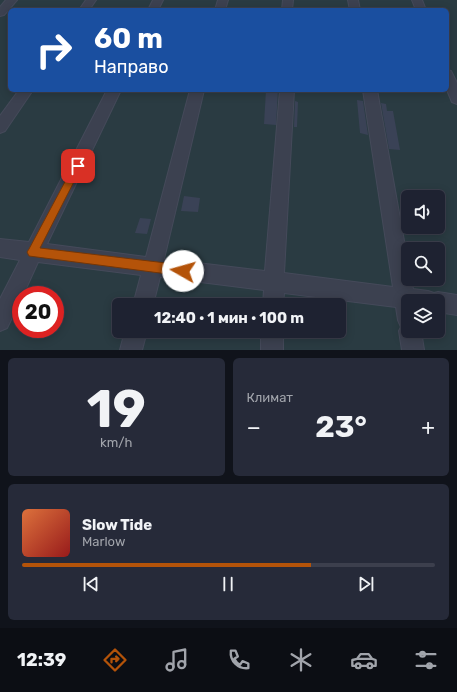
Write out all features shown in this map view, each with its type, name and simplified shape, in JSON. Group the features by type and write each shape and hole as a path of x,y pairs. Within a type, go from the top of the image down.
{"lane":[{"path":"0,12 12,0"},
{"path":"449,79 457,99"},
{"path":"0,127 25,92"},
{"path":"0,321 32,252 78,166 113,92"},
{"path":"145,298 197,92"},
{"path":"274,298 287,92"},
{"path":"370,92 403,294"},
{"path":"0,248 401,298"},
{"path":"445,303 457,305"},
{"path":"131,350 134,338"},
{"path":"272,338 272,350"},
{"path":"411,338 413,350"}],"shaded area":[{"path":"0,0 457,0 457,350 0,350"}],"building":[{"path":"266,92 278,92 276,125 264,124"},
{"path":"357,100 363,101 368,135 360,133"},
{"path":"295,101 298,102 297,127 294,127"},
{"path":"381,103 386,104 387,111 393,111 400,150 389,149"},
{"path":"184,196 200,198 198,212 181,211"},
{"path":"140,218 151,219 147,234 135,233"}],"route":[{"path":"78,166 32,252 183,271"}]}
